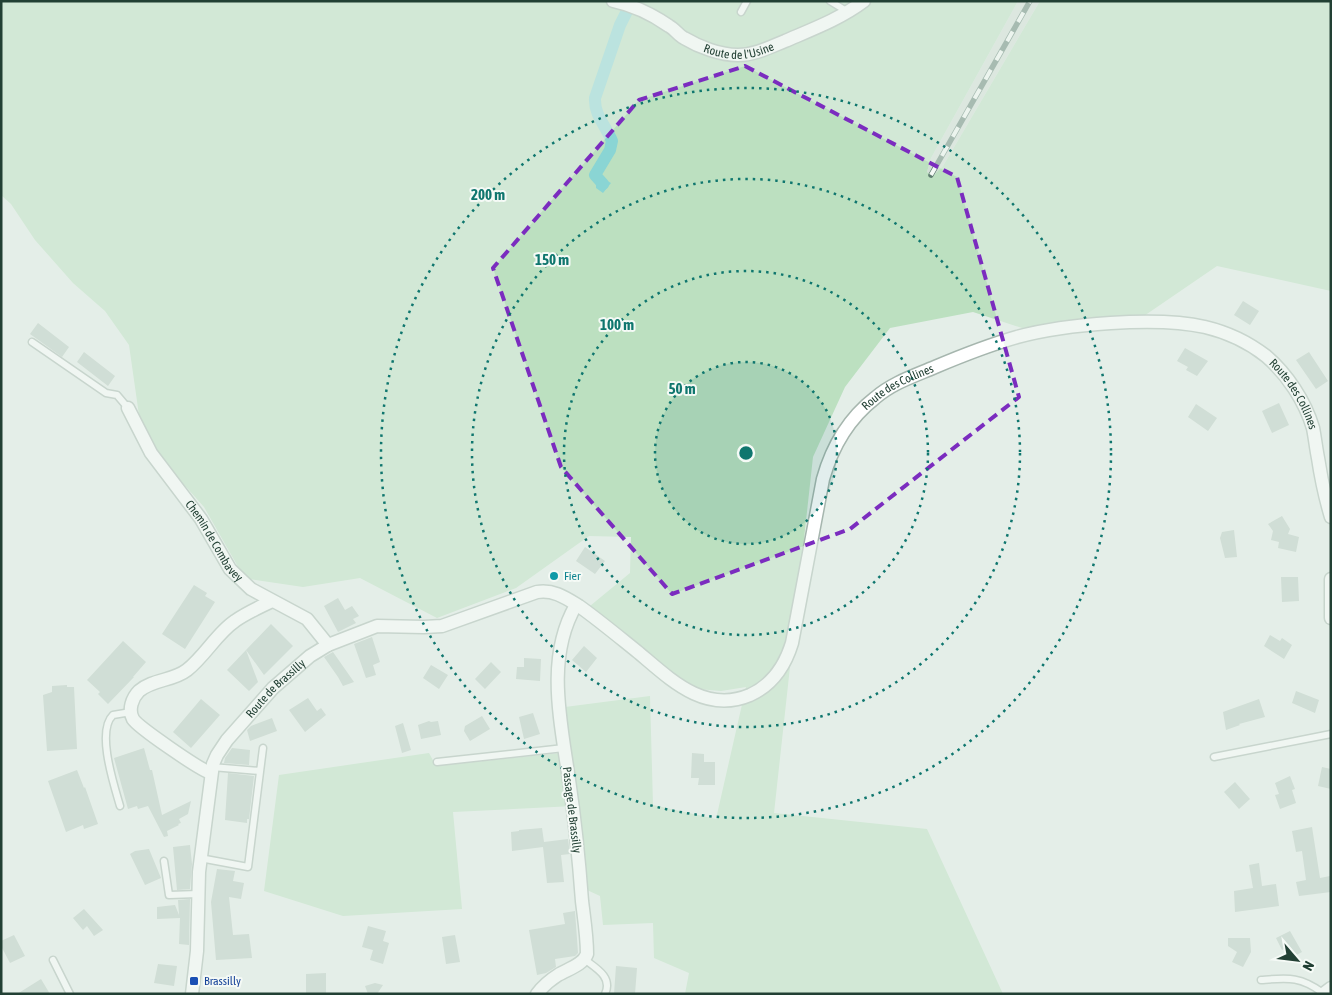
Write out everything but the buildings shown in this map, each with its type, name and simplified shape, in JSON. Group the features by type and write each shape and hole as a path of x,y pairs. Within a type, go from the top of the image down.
{"street":[{"name":"Route de l'Usine","path":"614,1 630,6 662,21 686,39 720,53 739,55 755,53 828,24 864,1"},
{"name":"Route des Collines","path":"576,605 599,621 672,681 692,694 722,700 745,696 755,692 773,679 790,651 826,466 838,440 854,416 886,389 950,361 1016,337 1103,324 1159,322 1203,326 1241,340 1265,356 1289,381 1308,416 1331,517"},
{"name":"Chemin de Combavey","path":"128,408 147,448 201,519 230,569 243,583 307,619 328,645"},
{"path":"1331,578 1331,618"},
{"name":"Route de Brassilly","path":"192,994 197,951 200,858 211,770 216,755 224,744 273,688 304,661 328,645 377,626 433,627 447,625 543,591 558,594 576,605"},
{"path":"211,770 204,771 135,722 131,712 132,704 138,692 149,684 179,676 202,656 234,621 272,601"},
{"name":"Passage de Brassilly","path":"576,605 565,628 559,661 557,693 574,812 587,950 584,959"},
{"path":"537,994 545,984 557,975 584,959"},
{"path":"1323,994 1331,988"}],"lane":[{"path":"741,12 748,1"},
{"path":"830,1 848,12"},
{"path":"32,342 106,393 117,395 128,408"},
{"path":"120,806 106,754 107,724 113,715 131,712"},
{"path":"1214,757 1331,734"},
{"path":"200,858 248,867 262,748"},
{"path":"437,762 564,748"},
{"path":"211,770 260,771"},
{"path":"164,861 169,895 198,894"},
{"path":"584,959 604,975 608,985 605,994"},
{"path":"53,960 70,994"},
{"path":"1261,980 1296,978 1313,986 1323,994"}],"highlighted area":[{"path":"745,66 957,177 1019,397 850,529 672,594 561,467 493,268 639,100"}],"shaded area":[{"path":"1018,1 1040,1 943,166 934,177 927,172 931,158"}],"green space":[{"path":"1,1 1018,1 931,158 927,172 933,176 943,166 1040,1 1331,1 1331,291 1217,266 1141,318 1022,328 973,312 890,328 845,387 813,457 774,813 927,829 1003,994 685,994 689,973 654,958 653,923 603,925 600,896 587,890 574,806 453,812 462,909 343,916 264,891 279,775 429,753 436,766 570,752 565,707 650,696 653,805 716,819 746,687 721,691 698,689 683,682 590,606 630,573 631,537 589,536 516,588 437,618 360,578 303,587 249,579 241,572 204,507 163,461 139,415 129,345 105,311 73,283 35,240 11,204 1,195"}],"water":[{"path":"600,177 611,183 603,193 596,188 596,183"}],"waterway":[{"path":"603,184 595,175 610,150 612,141 596,110 595,98 620,25 632,1"}],"railway":[{"path":"931,175 1030,1"}],"place":[{"name":"Fier","path":"554,576"},
{"name":"Brassilly","path":"194,981"}]}
